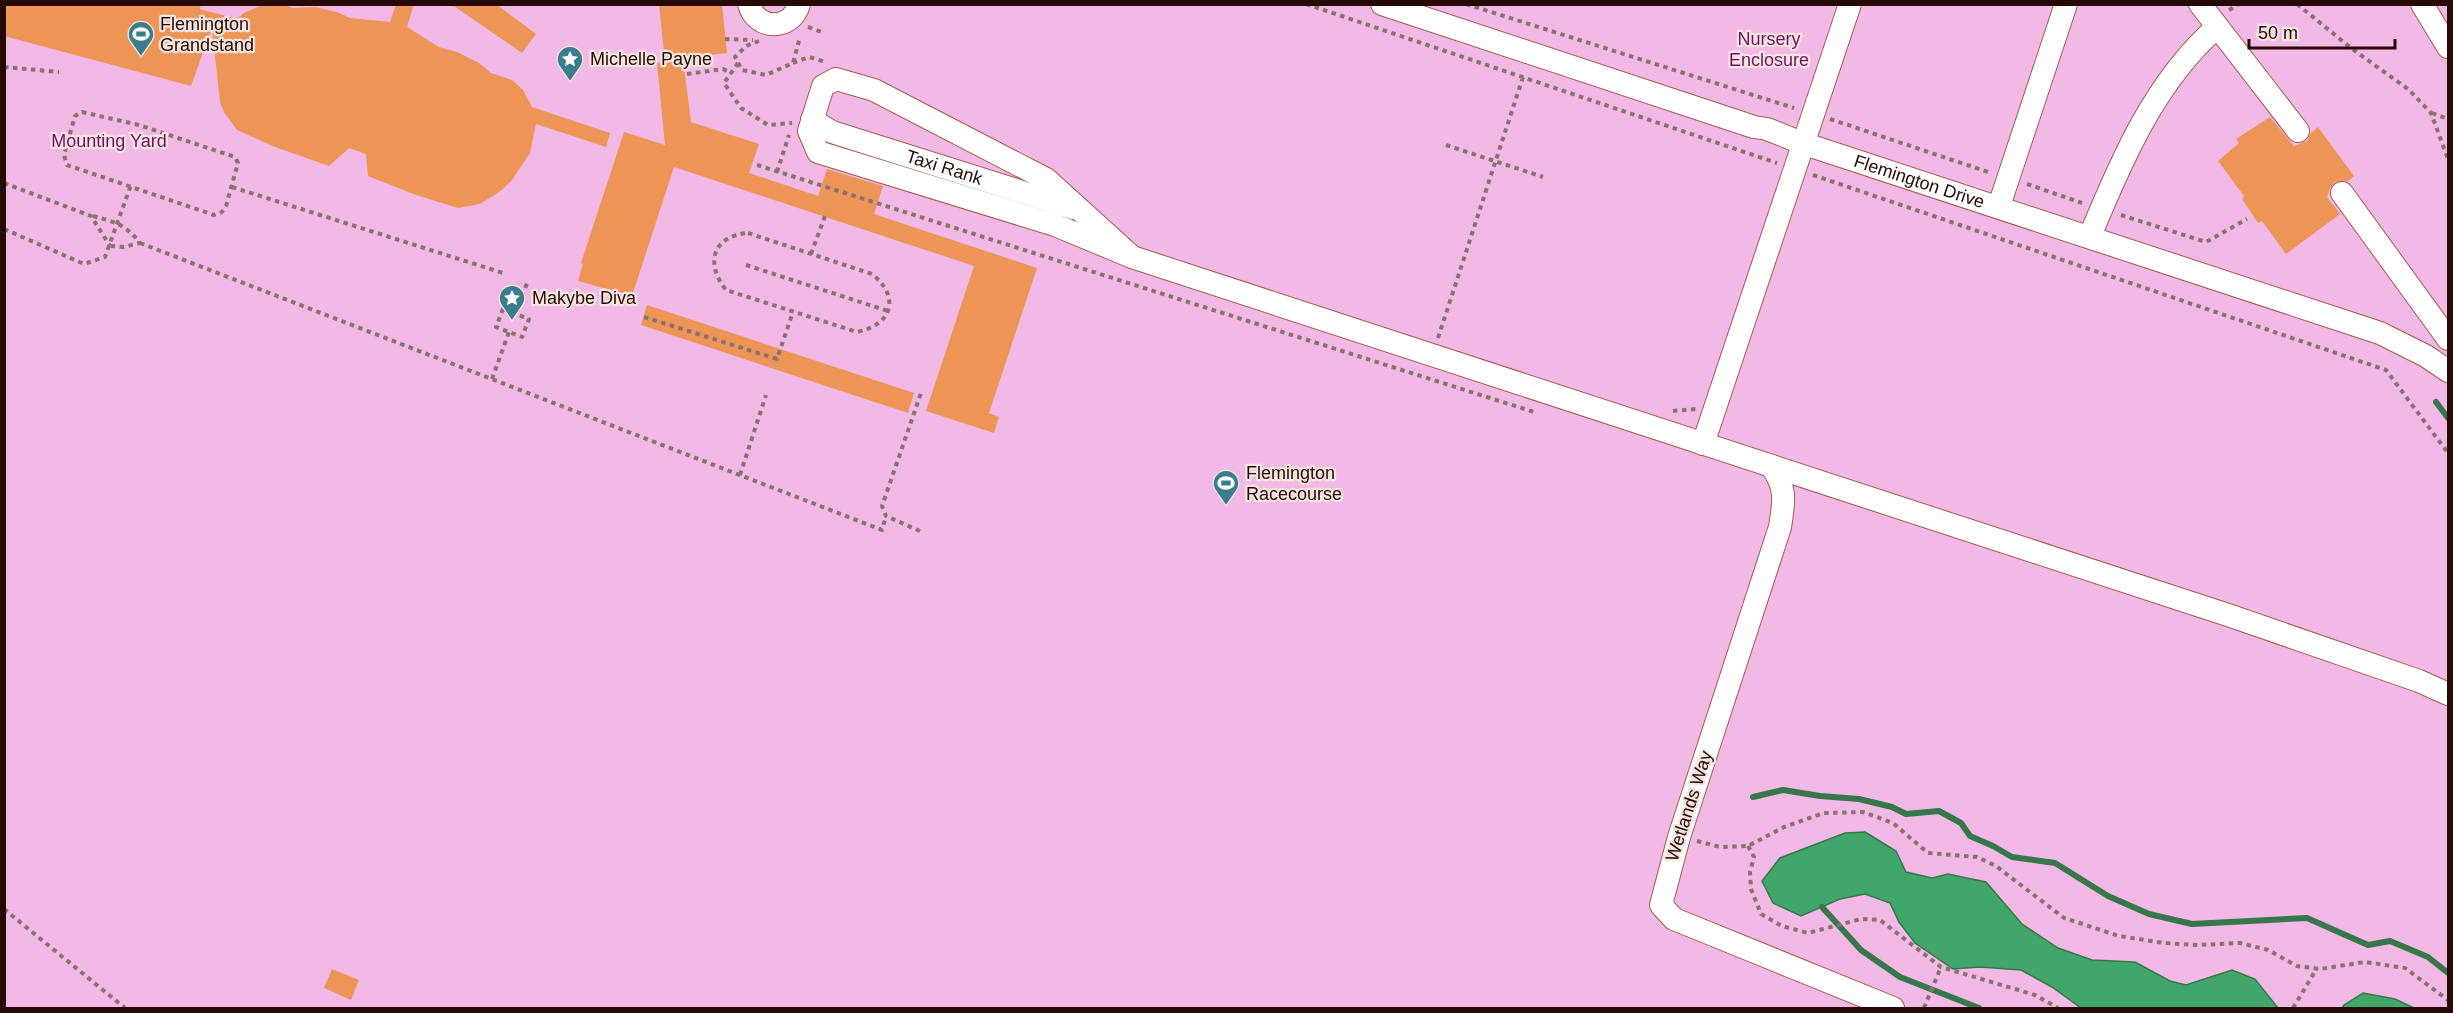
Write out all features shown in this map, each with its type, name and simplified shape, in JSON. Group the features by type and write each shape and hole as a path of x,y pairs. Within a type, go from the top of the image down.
{"lane":[{"path":"749,4 755,16 762,22 779,25 794,16 801,15"},
{"name":"Flemington Drive","path":"1382,4 1767,129 1802,143 2380,333 2426,356 2448,372"},
{"path":"1703,444 1850,4"},
{"path":"1999,206 2066,4"},
{"path":"2200,4 2298,131"},
{"path":"2422,4 2448,47"},
{"path":"2090,236 2127,152 2163,89 2183,61 2217,27"},
{"path":"1132,257 1046,179 874,90 836,79 823,86 800,119 818,152 1055,225 1132,257 2228,615 2419,681 2448,694"},
{"name":"Taxi Rank","path":"800,119 832,132 1080,210"},
{"path":"2342,193 2448,339"},
{"name":"Wetlands Way","path":"1771,466 1781,480 1783,506 1780,527 1679,837 1661,904 1674,919 1893,1008"}],"path":[{"path":"1306,4 2386,370 2448,453"},
{"path":"1466,4 2205,242 2247,219"},
{"path":"2297,4 2351,48 2408,89 2431,113 2448,159"},
{"path":"801,15 822,32"},
{"path":"793,63 801,35"},
{"path":"760,40 746,46 735,57 742,70 766,75 809,57 830,63"},
{"path":"1438,339 1523,78 1529,53"},
{"path":"738,63 724,83 741,108 768,125 800,119"},
{"path":"4,67 59,72"},
{"path":"687,74 723,69 731,73"},
{"path":"82,112 139,125 234,157 238,163 222,213 214,215 132,185 67,165 64,154 75,116 82,112"},
{"path":"2431,113 2448,119"},
{"path":"777,172 800,119"},
{"path":"1446,145 1542,177"},
{"path":"757,165 1543,415"},
{"path":"4,183 91,216 118,223 129,229 140,243 882,530 886,516 882,506 921,393"},
{"path":"4,229 84,264 105,257 132,185"},
{"path":"232,187 503,273"},
{"path":"91,216 111,246"},
{"path":"811,254 825,216"},
{"path":"747,233 872,274 888,291 888,311 880,323 872,329 857,332 793,312 726,290 714,271 714,256 730,237 747,233"},
{"path":"111,246 124,247 140,243"},
{"path":"747,265 888,311"},
{"path":"515,313 528,281"},
{"path":"503,309 529,319 522,337 509,332 496,327 503,309"},
{"path":"644,317 777,359 793,312"},
{"path":"492,379 509,332"},
{"path":"1428,336 1449,343"},
{"path":"740,475 766,395"},
{"path":"1665,412 1703,408 1714,411"},
{"path":"886,516 920,531"},
{"path":"1679,837 1720,847 1748,846 1784,827 1824,813 1863,812 1893,824 1929,853 1977,857 1996,866 2064,918 2119,936 2164,943 2198,945 2240,943 2268,950 2296,966 2317,968 2365,962 2404,968 2448,1000"},
{"path":"1748,846 1754,857 1750,872 1751,889 1761,914 1782,926 1808,933 1854,920 1880,920 1941,967 2035,995 2058,1008"},
{"path":"4,909 125,1008"},
{"path":"1924,1008 1941,967"},
{"path":"2293,1008 2317,968"}],"green space":[{"name":"Flemington Racecourse","path":"5,5 2448,5 2448,1008 5,1008"}],"shaded area":[{"path":"1865,832 1896,851 1906,872 1932,878 1948,874 1986,882 2022,924 2058,948 2092,960 2135,962 2170,981 2186,985 2232,970 2255,979 2278,1008 2081,1008 2052,987 2021,970 1980,967 1953,969 1915,943 1899,922 1890,903 1865,894 1840,899 1801,916 1773,903 1762,881 1780,858 1845,833"},
{"path":"2363,993 2395,999 2414,1008 2342,1008"}],"building":[{"path":"4,4 201,4 200,9 237,19 260,6 283,4 293,8 315,7 337,12 350,18 390,22 396,4 414,4 407,27 439,47 457,52 479,63 491,73 512,80 523,90 532,107 610,133 606,147 536,124 530,153 512,180 502,190 480,204 458,208 416,195 368,176 366,154 349,148 329,166 275,147 237,130 220,102 212,28 191,86 4,36"},
{"path":"451,4 496,4 536,34 522,53"},
{"path":"659,4 722,4 727,53 683,58 691,122 759,144 749,173 818,196 827,169 883,186 874,214 1037,268 989,413 999,417 994,433 926,411 974,266 674,167 632,296 578,281 583,264 581,263 624,132 665,145 657,63 665,63"},
{"path":"2270,117 2294,146 2307,141 2318,127 2354,176 2348,181 2335,182 2330,188 2327,197 2340,214 2286,254 2262,221 2258,223 2242,199 2244,196 2218,161 2239,143 2236,139"},
{"path":"647,305 914,393 908,413 641,325"},
{"path":"332,969 359,980 351,1000 324,988"}],"waterway":[{"path":"2436,402 2448,418"},
{"path":"1753,797 1783,790 1859,799 1892,807 1906,814 1939,811 1961,823 1970,836 2012,857 2055,863 2108,896 2149,914 2192,924 2307,918 2368,945 2390,941 2428,957 2448,973"},
{"path":"1822,907 1861,950 1900,977 1979,1008"}],"place":[{"name":"Flemington Grandstand","path":"141,57"},
{"name":"Michelle Payne","path":"570,82"},
{"name":"Makybe Diva","path":"512,321"},
{"name":"Flemington Racecourse","path":"1226,506"}],"park label":[{"name":"Nursery Enclosure","path":"1769,49"},
{"name":"Mounting Yard","path":"109,141"}]}
